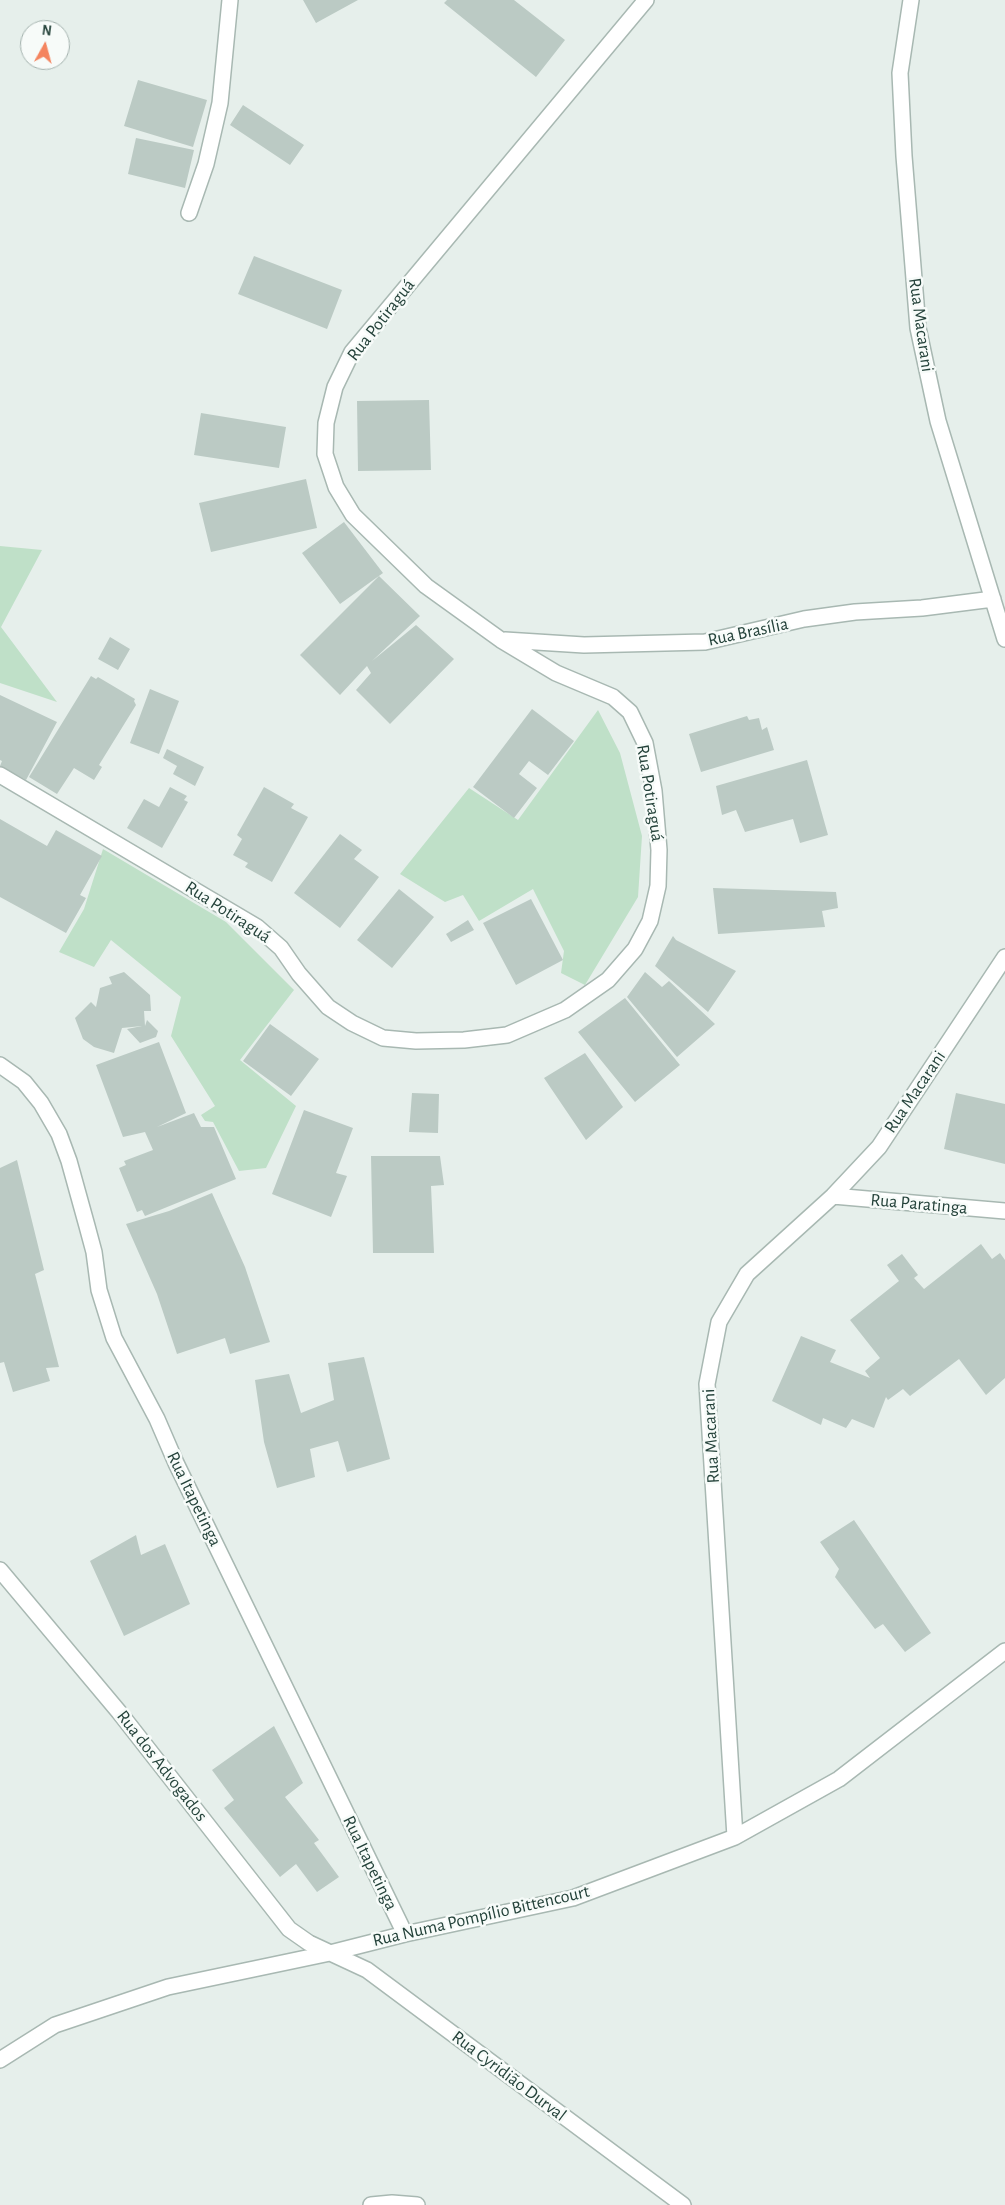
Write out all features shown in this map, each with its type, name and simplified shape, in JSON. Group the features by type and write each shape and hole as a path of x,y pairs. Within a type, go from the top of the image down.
{"street":[{"path":"190,213 206,164 220,103 230,0"},
{"name":"Rua Potiraguá","path":"0,776 257,927 281,948 299,974 328,1007 352,1024 383,1038 416,1041 464,1040 507,1035 565,1010 608,980 635,949 650,921 658,886 659,850 654,791 645,743 630,712 613,697 556,673 501,640 426,586 353,514 336,487 325,454 326,423 335,387 352,352 646,0"},
{"name":"Rua Macarani","path":"911,0 900,73 904,156 918,328 938,421 1005,639"},
{"name":"Rua Brasília","path":"501,640 584,645 705,642 804,619 993,599"},
{"name":"Rua Macarani","path":"736,1837 707,1384 719,1322 747,1274 833,1196 879,1147 1005,957"},
{"name":"Rua Itapetinga","path":"0,1065 24,1082 36,1096 59,1134 69,1160 87,1226 94,1252 99,1290 114,1338 157,1419 405,1934"},
{"name":"Rua Paratinga","path":"833,1196 1005,1211"},
{"name":"Rua dos Advogados","path":"0,1570 120,1712 289,1929 308,1943 330,1953"},
{"name":"Rua Numa Pompílio Bittencourt","path":"0,2060 55,2025 168,1987 330,1953 405,1934 573,1898 736,1837 839,1780 1005,1651"},
{"name":"Rua Cyridião Durval","path":"330,1953 367,1970 683,2205"},
{"path":"371,2205 392,2203 416,2205"}],"green space":[{"path":"0,546 42,550 1,627 57,702 0,683"},
{"path":"598,710 620,753 642,836 638,897 585,985 561,973 564,951 533,889 479,921 463,895 445,902 400,874 469,788 518,820"},
{"path":"103,849 226,922 294,990 240,1060 296,1106 266,1168 239,1171 213,1122 205,1121 201,1115 215,1106 171,1036 181,997 111,940 94,967 59,952 84,909"}],"building":[{"path":"303,0 358,0 316,23"},
{"path":"447,0 514,0 565,40 536,77 444,3"},
{"path":"138,80 207,100 193,147 124,126"},
{"path":"243,105 304,145 290,165 230,125"},
{"path":"136,138 194,150 185,188 128,174"},
{"path":"254,256 342,290 327,329 238,294"},
{"path":"429,400 431,470 358,471 357,401"},
{"path":"201,413 286,427 279,468 194,455"},
{"path":"306,479 317,528 211,552 199,503"},
{"path":"344,522 383,573 340,604 302,553"},
{"path":"379,576 420,616 372,661 416,625 454,659 390,724 356,690 371,673 367,666 340,695 300,655"},
{"path":"110,637 130,649 118,670 98,659"},
{"path":"91,676 96,679 98,677 135,699 136,705 99,765 102,767 94,780 74,768 57,794 29,777"},
{"path":"150,689 179,701 159,754 130,743"},
{"path":"0,695 57,722 26,780 0,766 2,761 0,760"},
{"path":"532,709 574,741 548,775 529,761 519,774 537,788 514,818 473,787"},
{"path":"747,716 749,720 759,718 762,730 767,727 774,750 701,772 689,734"},
{"path":"167,749 204,767 195,786 173,774 177,766 163,758"},
{"path":"807,760 828,835 800,843 793,819 745,832 736,810 722,815 716,786"},
{"path":"170,787 187,796 184,800 188,802 162,848 127,828 144,799 159,807"},
{"path":"264,787 294,804 291,808 308,817 272,882 245,867 248,863 233,855 242,839 237,835"},
{"path":"0,819 47,846 56,830 102,856 80,895 86,898 66,933 0,897"},
{"path":"340,834 362,850 354,859 379,877 340,928 294,893"},
{"path":"713,888 836,892 838,908 822,911 825,927 718,934"},
{"path":"399,889 434,917 392,968 357,940"},
{"path":"531,899 563,960 516,985 483,923"},
{"path":"468,920 474,930 451,942 446,934"},
{"path":"673,936 676,940 736,971 708,1012 655,966"},
{"path":"124,972 150,995 151,1011 144,1011 145,1026 147,1020 158,1031 156,1037 140,1043 127,1029 142,1026 122,1028 114,1053 94,1047 83,1039 75,1018 91,1002 96,1007 100,988 112,984 109,977"},
{"path":"645,972 662,987 669,981 715,1024 677,1057 627,997"},
{"path":"625,998 680,1065 635,1102 578,1032"},
{"path":"270,1024 319,1059 291,1096 243,1061"},
{"path":"159,1042 186,1113 157,1127 194,1113 201,1127 214,1127 236,1179 145,1216 142,1210 137,1212 119,1168 126,1165 124,1161 153,1150 145,1132 123,1137 96,1065"},
{"path":"585,1053 623,1107 586,1140 544,1078"},
{"path":"412,1093 439,1094 438,1133 409,1132"},
{"path":"956,1093 1005,1104 1005,1164 944,1149"},
{"path":"304,1110 353,1128 336,1173 347,1176 331,1217 272,1194"},
{"path":"371,1156 440,1156 444,1185 431,1186 434,1253 373,1253"},
{"path":"17,1160 44,1270 35,1274 59,1367 46,1368 50,1381 13,1392 4,1362 0,1363 0,1168"},
{"path":"212,1193 245,1267 270,1342 230,1354 225,1338 177,1354 157,1294 126,1224 169,1211"},
{"path":"981,1244 992,1259 1000,1253 1005,1260 1005,1378 986,1395 959,1359 910,1396 903,1389 888,1400 886,1397 874,1428 852,1419 846,1428 823,1418 821,1425 772,1401 801,1336 836,1350 830,1362 870,1378 865,1371 880,1358 850,1320 899,1281 887,1265 902,1254 918,1275 914,1278 924,1289"},
{"path":"364,1357 390,1459 347,1472 338,1441 310,1449 315,1477 277,1488 264,1442 255,1380 289,1374 301,1413 334,1400 328,1363"},
{"path":"854,1520 931,1633 905,1652 883,1624 875,1629 835,1577 839,1569 820,1542"},
{"path":"136,1535 141,1555 165,1544 190,1604 124,1636 90,1561"},
{"path":"274,1726 303,1783 285,1797 319,1840 314,1843 339,1877 317,1892 296,1864 280,1877 224,1808 234,1800 212,1770"}]}
